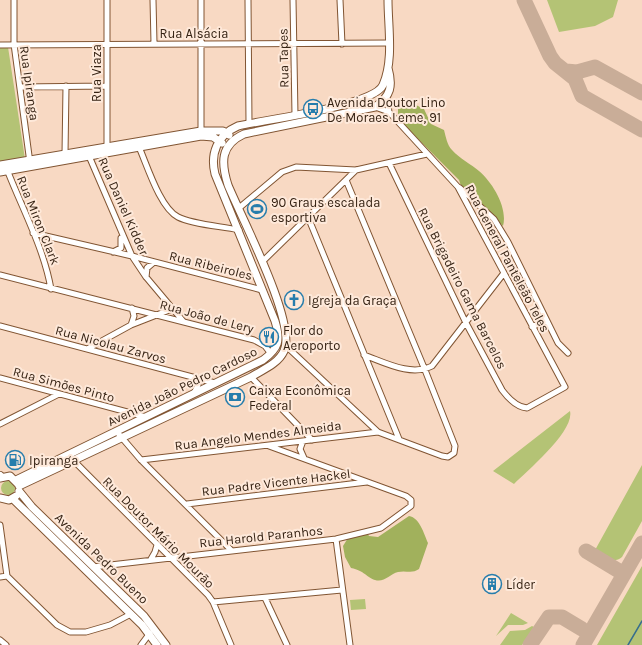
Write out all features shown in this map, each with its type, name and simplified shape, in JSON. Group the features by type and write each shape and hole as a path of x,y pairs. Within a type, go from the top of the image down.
{"main road":[{"path":"0,165 31,164 89,156 140,147 201,133 212,136 225,144 244,134 375,107 387,98 392,84 388,68 388,0"},
{"path":"4,172 65,154 107,145 220,130 227,132 238,126 249,123 345,105 373,95 382,87 388,68"},
{"path":"382,87 386,91 387,98"},
{"path":"373,95 372,101 375,107"},
{"path":"227,132 231,142"},
{"name":"Avenida João Pedro Cardoso","path":"18,486 117,432 271,354 276,348 278,332 213,166 213,154 219,141 227,132"},
{"path":"231,142 225,152 224,171 262,262 285,324 286,346"},
{"name":"Avenida João Pedro Cardoso","path":"18,486 251,377 276,362 284,352 286,346"},
{"path":"0,477 8,476 18,486 13,499 1,500"},
{"name":"Avenida Pedro Bueno","path":"18,486 93,567 144,616 166,645"},
{"name":"Avenida Pedro Bueno","path":"13,499 150,633 157,645"}],"street":[{"name":"Rua Ipiranga","path":"14,0 14,44 31,164"},
{"name":"Rua Viaza","path":"107,145 108,0"},
{"path":"153,0 154,44"},
{"path":"201,0 201,133"},
{"path":"248,0 249,123"},
{"name":"Rua Tapes","path":"294,0 295,115"},
{"path":"340,0 342,44"},
{"name":"Rua Alsácia","path":"0,45 388,43"},
{"path":"65,154 66,86"},
{"path":"20,87 107,86"},
{"path":"387,98 389,112"},
{"name":"Rua General Panteleão Teles","path":"375,107 389,112 426,154 458,186 565,387"},
{"path":"140,147 163,200 170,211 177,217 239,230"},
{"path":"239,208 282,172 288,169 296,167 356,170 426,154"},
{"name":"Rua Daniel Kidder","path":"89,156 119,229 132,256 146,277 183,322"},
{"name":"Rua Brigadeiro Gama Barcelos","path":"388,163 466,323 502,390 509,398 522,408 532,406 565,387"},
{"path":"262,262 356,170"},
{"name":"Rua Miron Clark","path":"4,172 33,233 49,277 51,289"},
{"path":"286,346 378,432 442,456 448,456 454,453 455,446 425,370 346,180"},
{"path":"458,186 494,219 508,242 558,343 568,353"},
{"path":"308,217 399,439"},
{"path":"113,252 122,245 119,229"},
{"name":"Rua Ribeiroles","path":"33,233 132,256 262,290"},
{"name":"Rua Ribeiroles","path":"146,277 148,268 154,262"},
{"path":"364,355 406,370 425,370 438,360 504,273"},
{"name":"Rua João de Lery","path":"0,275 51,289 159,314 183,322 254,340 265,346 271,354"},
{"name":"Rua Miron Clark","path":"39,285 47,281 49,277"},
{"path":"130,325 134,316 132,308"},
{"path":"89,348 130,325 172,310"},
{"path":"532,327 546,320"},
{"name":"Rua Nicolau Zarvos","path":"0,326 89,348 216,383"},
{"path":"251,377 312,440"},
{"name":"Rua Simões Pinto","path":"0,378 146,417"},
{"path":"194,378 198,385 194,394"},
{"path":"0,424 59,394"},
{"path":"117,432 141,460 187,504 231,550"},
{"name":"Rua Angelo Mendes Almeida","path":"141,460 378,432"},
{"path":"303,441 300,449 304,458"},
{"path":"290,443 288,448 290,453"},
{"path":"269,446 368,482"},
{"name":"Rua Doutor Mário Mourão","path":"74,461 213,602 231,645"},
{"name":"Rua Harold Paranhos","path":"93,567 151,559 336,539 381,528 411,506 411,500 406,496 368,482"},
{"name":"Rua Padre Vicente Hackel","path":"187,504 368,482"},
{"path":"0,525 7,576 57,625 70,632 94,630 110,625 131,614"},
{"path":"336,539 350,645"},
{"path":"151,559 154,556 157,546"},
{"path":"182,570 182,563 185,556"},
{"path":"0,577 7,576"},
{"path":"213,602 342,590"},
{"path":"265,598 287,645"},
{"path":"141,645 150,633"},
{"path":"0,640 6,645"}],"green space":[{"path":"547,0 618,0 613,17 595,26 559,32"},
{"path":"8,47 25,159 0,163 0,48"},
{"path":"410,102 424,109 431,124 444,130 450,148 458,156 479,171 489,182 501,204 504,219 503,226 461,186 459,180 398,119 398,107 401,103"},
{"path":"570,411 570,419 558,439 549,450 514,484 493,471"},
{"path":"642,465 642,521 622,557 615,560 608,559 594,552"},
{"path":"8,481 13,483 15,488 13,493 8,495 3,493 1,488 3,483"},
{"path":"409,516 413,517 419,523 428,543 419,569 414,571 398,572 378,581 351,568 345,557 343,546 348,538 366,531 369,536 378,537"},
{"path":"642,566 642,645 597,645"},
{"path":"365,599 366,609 351,610 350,600"},
{"path":"511,613 528,623 523,625 508,625 496,636"},
{"path":"532,626 534,627 522,645 500,645 510,631 525,630"}],"waterway":[{"path":"628,645 642,621"}],"taxiway":[{"path":"524,0 550,56 555,63 575,79 582,96 642,130"},
{"path":"566,71 577,72 595,67 642,93"},
{"path":"583,645 642,543"},
{"path":"586,551 624,574"},
{"path":"530,645 549,617 562,617 582,629"}],"place":[{"name":"Avenida Doutor Lino De Moraes Leme, 91","path":"313,109"},
{"name":"90 Graus escalada esportiva","path":"257,209"},
{"name":"Igreja da Graça","path":"294,300"},
{"name":"Flor do Aeroporto","path":"269,337"},
{"name":"Caixa Econômica Federal","path":"235,397"},
{"name":"Ipiranga","path":"15,460"},
{"name":"Líder","path":"492,584"}]}
